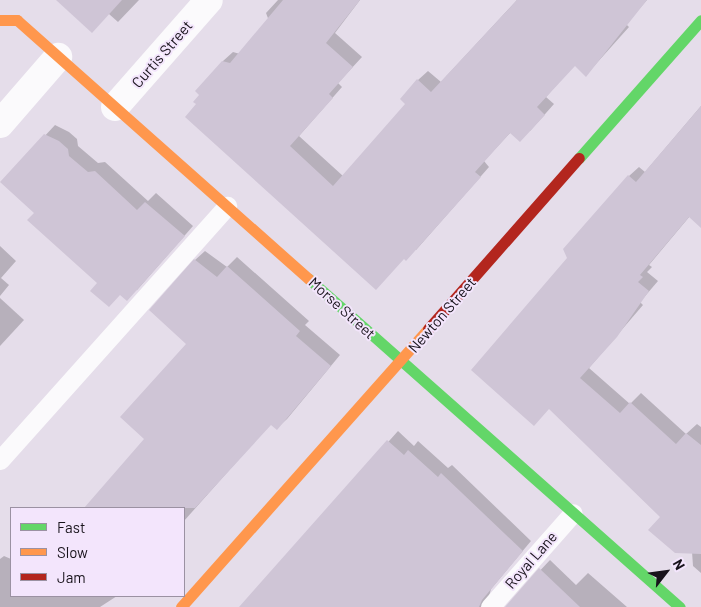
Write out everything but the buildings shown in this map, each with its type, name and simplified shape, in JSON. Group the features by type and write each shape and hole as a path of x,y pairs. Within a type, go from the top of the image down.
{"street":[{"name":"Curtis Street","path":"115,108 209,0"},
{"name":"Morse Street","path":"0,20 17,20 680,607"},
{"name":"Newton Street","path":"180,607 402,361 701,20"},
{"path":"0,124 58,57"}],"lane":[{"path":"0,460 227,206"},
{"name":"Royal Lane","path":"490,607 572,513"}],"traffic: fast":[{"path":"579,158 701,20"},
{"path":"309,279 680,607"}],"traffic: slow":[{"path":"0,20 17,20 309,279"},
{"path":"181,607 428,329"}],"traffic: jam":[{"path":"428,329 579,158"}]}
